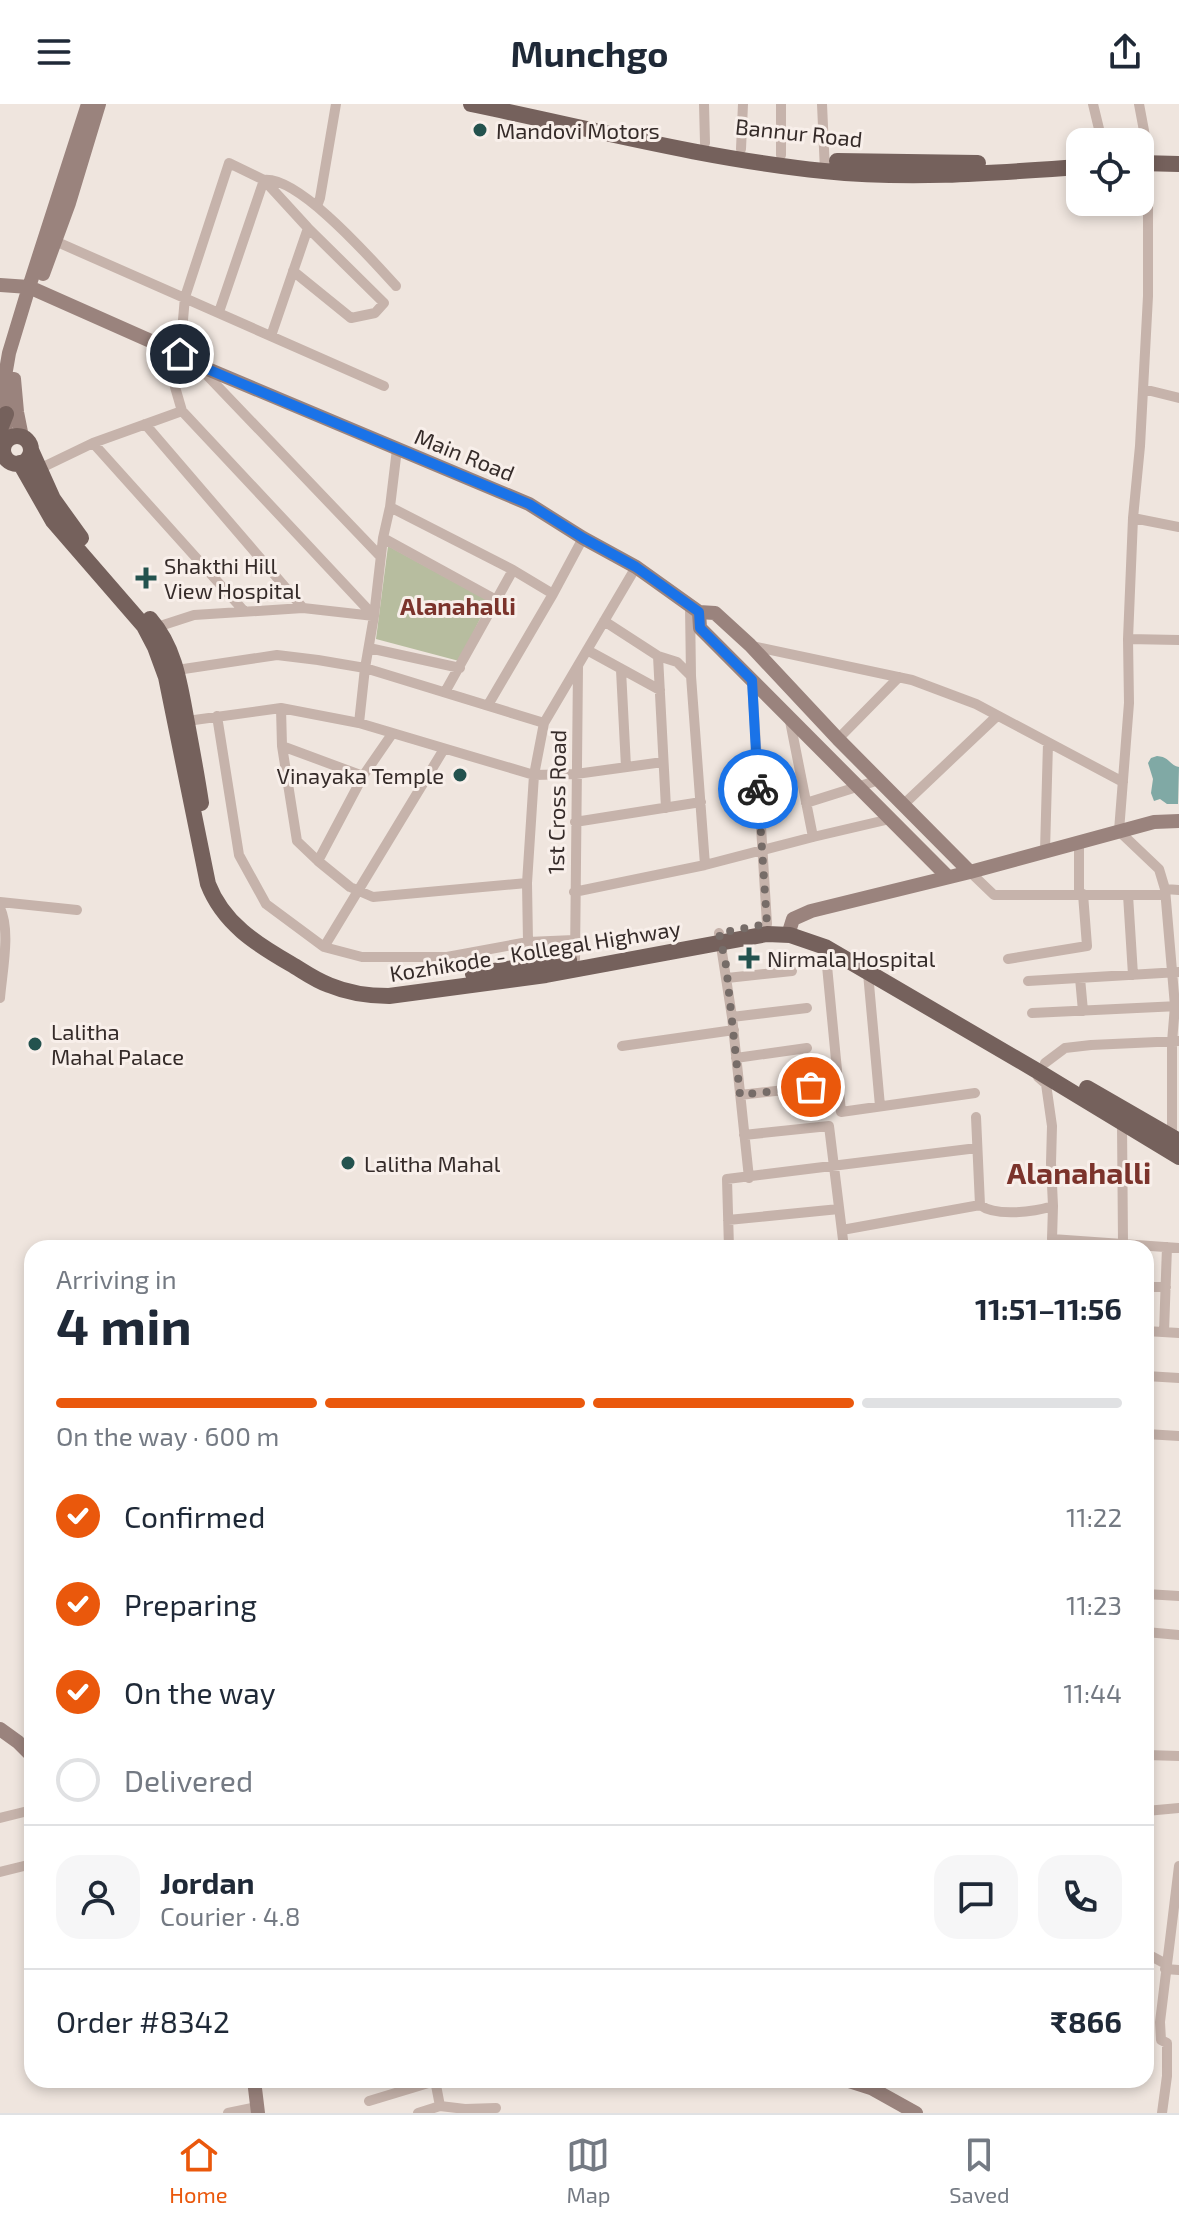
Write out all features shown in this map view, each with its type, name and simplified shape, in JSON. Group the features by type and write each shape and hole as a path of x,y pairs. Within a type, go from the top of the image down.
{"main road":[{"path":"471,104 508,106 729,157 960,176 1066,168"},
{"name":"Bannur Road","path":"508,106 781,155 825,166 961,165 1066,157"},
{"path":"1154,157 1179,153"},
{"path":"1154,160 1179,164"},
{"name":"Kozhikode - Kollegal Highway","path":"8,445 39,469 53,499 130,603 151,638 166,677 206,878 225,915 261,946 321,982 367,995 411,994 546,975 720,938 767,924 789,930"},
{"name":"Kozhikode - Kollegal Highway","path":"8,445 53,521 130,603 157,627 172,653 215,870 223,892 234,909 264,937 325,972 348,981 369,985 410,985 720,938 803,929 1042,1068 1122,1124 1179,1157"},
{"name":"Kozhikode - Kollegal Highway","path":"826,943 868,973 1175,1139"}],"street":[{"path":"8,445 17,412 16,359 33,289 88,104"},
{"path":"8,445 2,387 7,363 7,339 55,241 99,104"},
{"path":"317,206 336,104"},
{"path":"704,104 705,143"},
{"path":"741,149 743,104"},
{"path":"781,104 781,155"},
{"path":"822,104 825,166"},
{"path":"1093,104 1099,128"},
{"path":"1139,104 1141,128"},
{"path":"293,271 351,318 375,313 384,303 264,180 229,163 185,297 175,387 182,411 374,616"},
{"path":"264,180 280,182 317,206 396,286"},
{"path":"219,312 264,180"},
{"path":"1119,831 1129,703 1133,518 1148,296 1146,216"},
{"path":"271,336 308,228"},
{"path":"55,241 384,386"},
{"name":"Main Road","path":"0,286 33,289 180,354 198,365 529,504 636,567 695,609 715,613 750,645 970,872"},
{"path":"198,365 380,556"},
{"path":"1143,389 1179,398"},
{"path":"39,469 93,443 182,411"},
{"path":"145,424 303,608"},
{"path":"93,443 244,611"},
{"path":"359,723 397,449"},
{"path":"390,507 553,594"},
{"path":"1133,518 1179,527"},
{"path":"383,538 496,600"},
{"path":"488,705 583,538"},
{"path":"528,942 527,883 534,775 544,723 636,567"},
{"path":"445,692 513,570"},
{"path":"157,627 194,615 303,608 374,616"},
{"path":"695,609 691,676 705,865"},
{"path":"695,609 700,628 948,877"},
{"path":"604,621 658,656 677,662 691,676"},
{"path":"1128,639 1179,640"},
{"path":"750,645 899,677 976,704 1123,782"},
{"path":"369,648 460,668"},
{"path":"587,650 660,690"},
{"path":"177,670 277,655 365,668 544,723"},
{"path":"658,656 666,808"},
{"name":"1st Cross Road","path":"575,959 578,665"},
{"path":"621,670 626,767"},
{"path":"838,739 899,677"},
{"path":"752,680 767,924"},
{"path":"187,721 281,708 359,723 534,775 576,774 663,762"},
{"path":"281,708 282,746 297,841 350,887 373,897 527,883"},
{"path":"217,716 239,855 266,904 324,947 362,957 447,957 528,942 574,940"},
{"path":"903,805 997,716"},
{"path":"790,717 813,837"},
{"path":"318,861 363,776 392,734"},
{"path":"1045,851 1048,743"},
{"path":"282,746 363,776"},
{"path":"324,947 444,749"},
{"path":"806,803 879,780"},
{"path":"575,822 701,802"},
{"path":"574,892 705,865 890,819"},
{"path":"789,930 793,919 811,911 1154,822 1179,821"},
{"path":"1119,831 1159,869 1165,892 1177,1006 1175,1139"},
{"path":"1008,959 1087,946 1079,842"},
{"path":"970,872 994,895 1128,895 1179,890"},
{"path":"1128,895 1133,975"},
{"path":"0,998 5,929 0,905 77,910"},
{"path":"720,938 734,1030 749,1178"},
{"path":"826,943 841,1112"},
{"path":"727,978 792,971"},
{"path":"1028,981 1175,972"},
{"path":"868,973 880,1106"},
{"path":"1080,978 1083,1011"},
{"path":"1032,1013 1177,1006"},
{"path":"732,1017 807,1008"},
{"path":"622,1046 734,1030"},
{"path":"1070,1240 1052,1239 1052,1126 1046,1084 1037,1076 1065,1048 1176,1042"},
{"path":"736,1058 807,1048"},
{"path":"740,1095 811,1087"},
{"path":"744,1135 829,1126 841,1112 975,1093"},
{"path":"976,1117 980,1205"},
{"path":"1122,1124 1123,1240"},
{"path":"829,1126 843,1240"},
{"path":"729,1240 727,1179 977,1148"},
{"path":"842,1230 980,1205 988,1211 1037,1211 1053,1206"},
{"path":"728,1220 839,1209"},
{"path":"1164,1332 1166,1287 1173,1248"},
{"path":"1154,1287 1166,1287"},
{"path":"1154,1331 1179,1333"},
{"path":"1154,1376 1179,1378"},
{"path":"1154,1434 1179,1436"},
{"path":"1154,1594 1179,1596"},
{"path":"1154,1633 1179,1635"},
{"path":"0,1729 24,1748"},
{"path":"1154,1755 1179,1756"},
{"path":"1154,1810 1179,1808"},
{"path":"0,1818 24,1812"},
{"path":"0,1872 24,1866"},
{"path":"1162,2113 1168,2054 1167,2043 1161,2040 1160,2022 1179,1866"},
{"path":"1154,1958 1179,1970"},
{"path":"228,2113 257,2110 255,2088"},
{"path":"369,2101 410,2088"},
{"path":"437,2088 440,2106"},
{"path":"871,2088 916,2113"},
{"path":"418,2113 440,2106 496,2108"}],"green space":[{"path":"388,546 489,601 459,661 376,639"}],"water":[{"path":"1157,756 1179,767 1178,804 1167,804 1160,799 1154,801 1151,793 1153,779 1148,763"}],"way so far":[{"path":"758,789 767,924 719,933 726,965 740,1095 811,1087"}],"place":[{"name":"Mandovi Motors","path":"480,130"},
{"name":"Shakthi Hill View Hospital","path":"146,578"},
{"name":"Vinayaka Temple","path":"460,775"},
{"name":"Nirmala Hospital","path":"749,958"},
{"name":"Lalitha Mahal Palace","path":"35,1044"},
{"name":"Lalitha Mahal","path":"348,1163"}],"district":[{"name":"Alanahalli","path":"458,605"},
{"name":"Alanahalli","path":"1079,1172"}],"route":[{"path":"180,354 198,365 529,504 636,567 699,612 700,628 752,680 758,789"}]}
